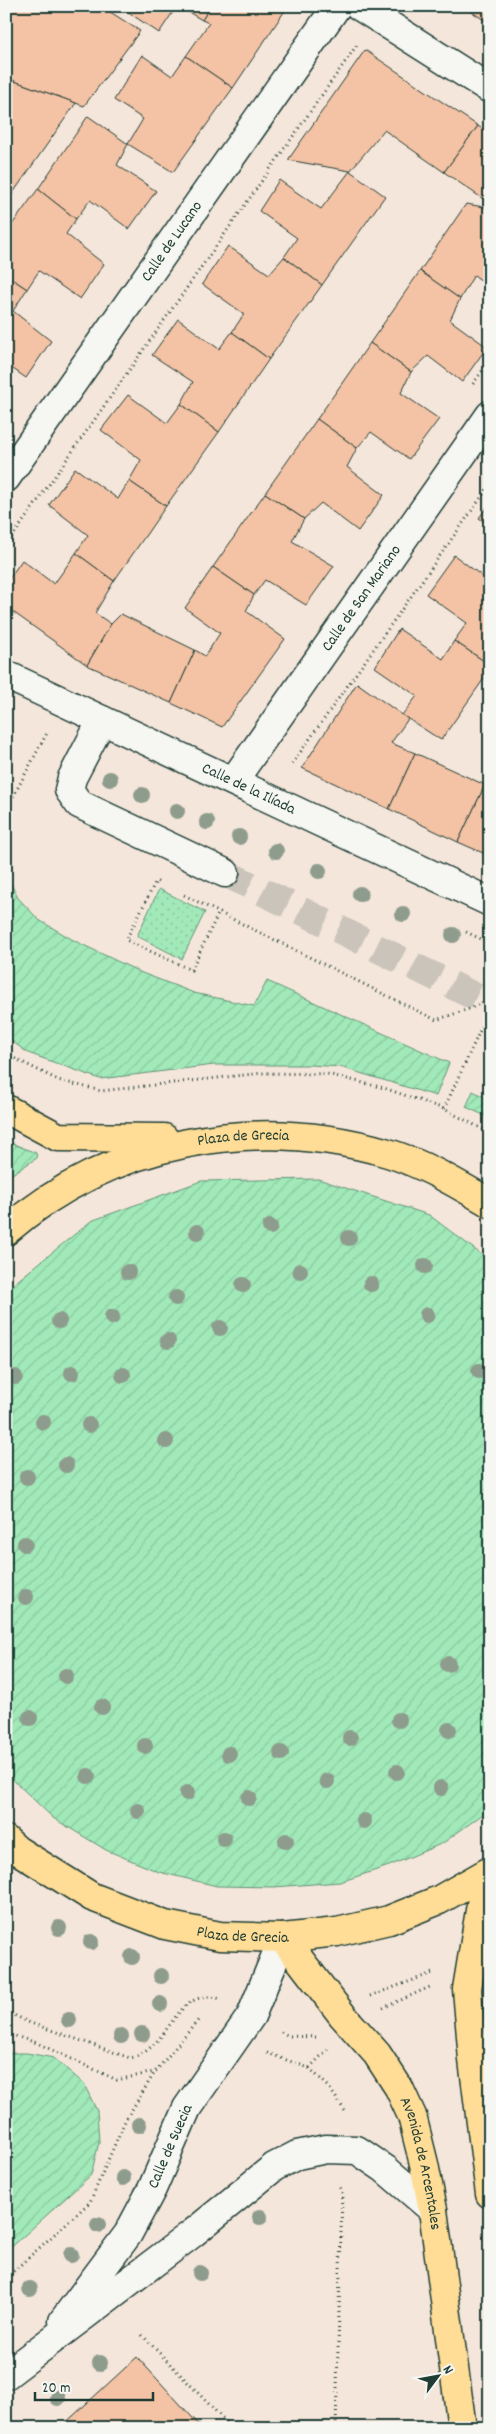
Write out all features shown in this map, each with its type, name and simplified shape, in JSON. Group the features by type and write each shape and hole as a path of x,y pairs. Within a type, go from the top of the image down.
{"main road":[{"path":"6,1109 58,1136 201,1139"},
{"name":"Plaza de Grecia","path":"6,1231 26,1213 80,1179 139,1154 201,1139 272,1134 338,1140 389,1153 440,1174 490,1203"},
{"name":"Plaza de Grecia","path":"6,1840 17,1850 92,1897 165,1925 220,1936 283,1938 337,1932 389,1920 440,1900 488,1872"},
{"path":"488,1872 466,1989 490,2194"},
{"name":"Avenida de Arcentales","path":"283,1938 343,2016 377,2054 399,2088 412,2116 433,2210 462,2428"}],"street":[{"name":"Calle de Lucano","path":"6,478 337,6"},
{"path":"359,6 490,89"},
{"name":"Calle de San Mariano","path":"234,780 490,415"},
{"name":"Calle de la Ilíada","path":"6,674 490,902"},
{"path":"102,720 72,778 69,790 76,800 80,804 225,873"},
{"name":"Calle de Suecia","path":"44,2347 128,2234 152,2189 187,2108 252,2016 283,1938"},
{"name":"Calle de Suecia","path":"6,2374 193,2234 274,2168 297,2155 326,2149 357,2150 385,2169 433,2210"}],"path":[{"path":"6,546 361,40"},
{"path":"292,764 490,485"},
{"path":"6,810 48,730"},
{"path":"164,885 156,881 126,940 191,970 219,912"},
{"path":"179,892 436,1020 469,1009 490,999"},
{"path":"444,1109 490,1009"},
{"path":"6,1054 58,1080 101,1090 262,1073 327,1074 384,1088 444,1109 490,1133"},
{"path":"370,1996 434,1972"},
{"path":"380,2009 432,1986"},
{"path":"6,2011 28,2022 130,2058 141,2056 155,2044 189,2001 206,1997 226,2002"},
{"path":"6,2278 90,2202 125,2121 155,2072 200,2018"},
{"path":"272,2028 289,2036 318,2037"},
{"path":"6,2033 37,2043 117,2080 155,2072"},
{"path":"309,2068 328,2048"},
{"path":"265,2052 309,2068 340,2101 350,2122"},
{"path":"336,2428 342,2193 337,2182"},
{"path":"142,2335 232,2428"}],"green space":[{"path":"6,874 18,898 39,920 75,941 142,973 194,993 254,1006 267,981 449,1063 436,1096 340,1067 311,1065 214,1065 100,1079 28,1053 6,1037"},
{"path":"159,889 205,912 182,959 137,936"},
{"path":"473,1091 490,1100 490,1118 466,1107"},
{"path":"6,1141 36,1153 37,1158 6,1178"},
{"path":"318,1179 429,1215 490,1261 490,1809 443,1843 389,1866 340,1882 274,1887 217,1886 159,1872 106,1850 53,1818 6,1773 6,1290 91,1221 201,1181"},
{"path":"6,2053 27,2053 54,2058 84,2084 97,2111 99,2142 91,2175 6,2252"}],"building":[{"path":"6,6 101,6 140,31 84,106 6,78"},
{"path":"119,6 177,6 159,33"},
{"path":"178,6 211,6 202,20"},
{"path":"211,6 288,6 233,88 186,56 209,23 202,20"},
{"path":"463,6 490,6 490,24"},
{"path":"365,50 478,126 444,172 384,130 350,171 288,160"},
{"path":"142,55 172,76 186,56 233,88 173,172 128,144 143,119 114,100"},
{"path":"6,78 76,103 6,203"},
{"path":"88,116 128,144 117,165 156,191 129,229 90,200 76,219 38,189"},
{"path":"478,126 490,134 490,208 483,207 486,201 444,172"},
{"path":"350,171 385,196 322,285 284,257 297,238 259,211 279,180 321,209"},
{"path":"38,189 76,219 66,234 104,264 80,299 39,271 27,289 6,275 6,233"},
{"path":"466,204 490,208 490,287 474,275 460,299 420,271"},
{"path":"228,246 269,274 284,257 322,285 269,359 232,332 244,314 202,284"},
{"path":"420,271 460,299 450,320 487,347 462,382 428,356 411,372 370,343"},
{"path":"6,275 27,289 13,311 51,341 26,378 6,364"},
{"path":"178,319 219,349 232,332 269,359 219,432 181,404 193,382 152,355"},
{"path":"370,343 411,372 401,393 439,419 409,459 371,432 357,448 317,419"},
{"path":"128,395 167,423 181,404 219,432 166,506 129,481 141,460 101,430"},
{"path":"317,419 357,448 347,467 384,495 358,531 321,503 304,519 265,493"},
{"path":"75,468 118,499 129,481 166,506 114,581 76,553 88,535 49,505"},
{"path":"265,493 304,519 292,541 334,566 306,605 265,580 254,595 213,567"},
{"path":"490,503 490,526 479,518"},
{"path":"76,553 114,581 95,613 111,624 87,665 6,607 6,583 22,560 54,584"},
{"path":"454,555 490,582 490,665 454,641 467,623 426,594"},
{"path":"213,567 254,595 246,611 285,639 222,727 171,703 195,650 205,656 220,633 185,608"},
{"path":"121,614 195,650 171,703 87,665 111,624"},
{"path":"399,629 443,659 454,641 490,665 490,670 441,740 402,715 417,696 375,667"},
{"path":"357,683 408,719 391,743 415,753 389,809 302,768"},
{"path":"415,753 485,785 458,842 389,809"},
{"path":"485,785 490,788 490,856 458,842"},
{"path":"137,2357 202,2428 60,2428"}],"tunnel":[{"path":"225,873 490,1004"}]}
